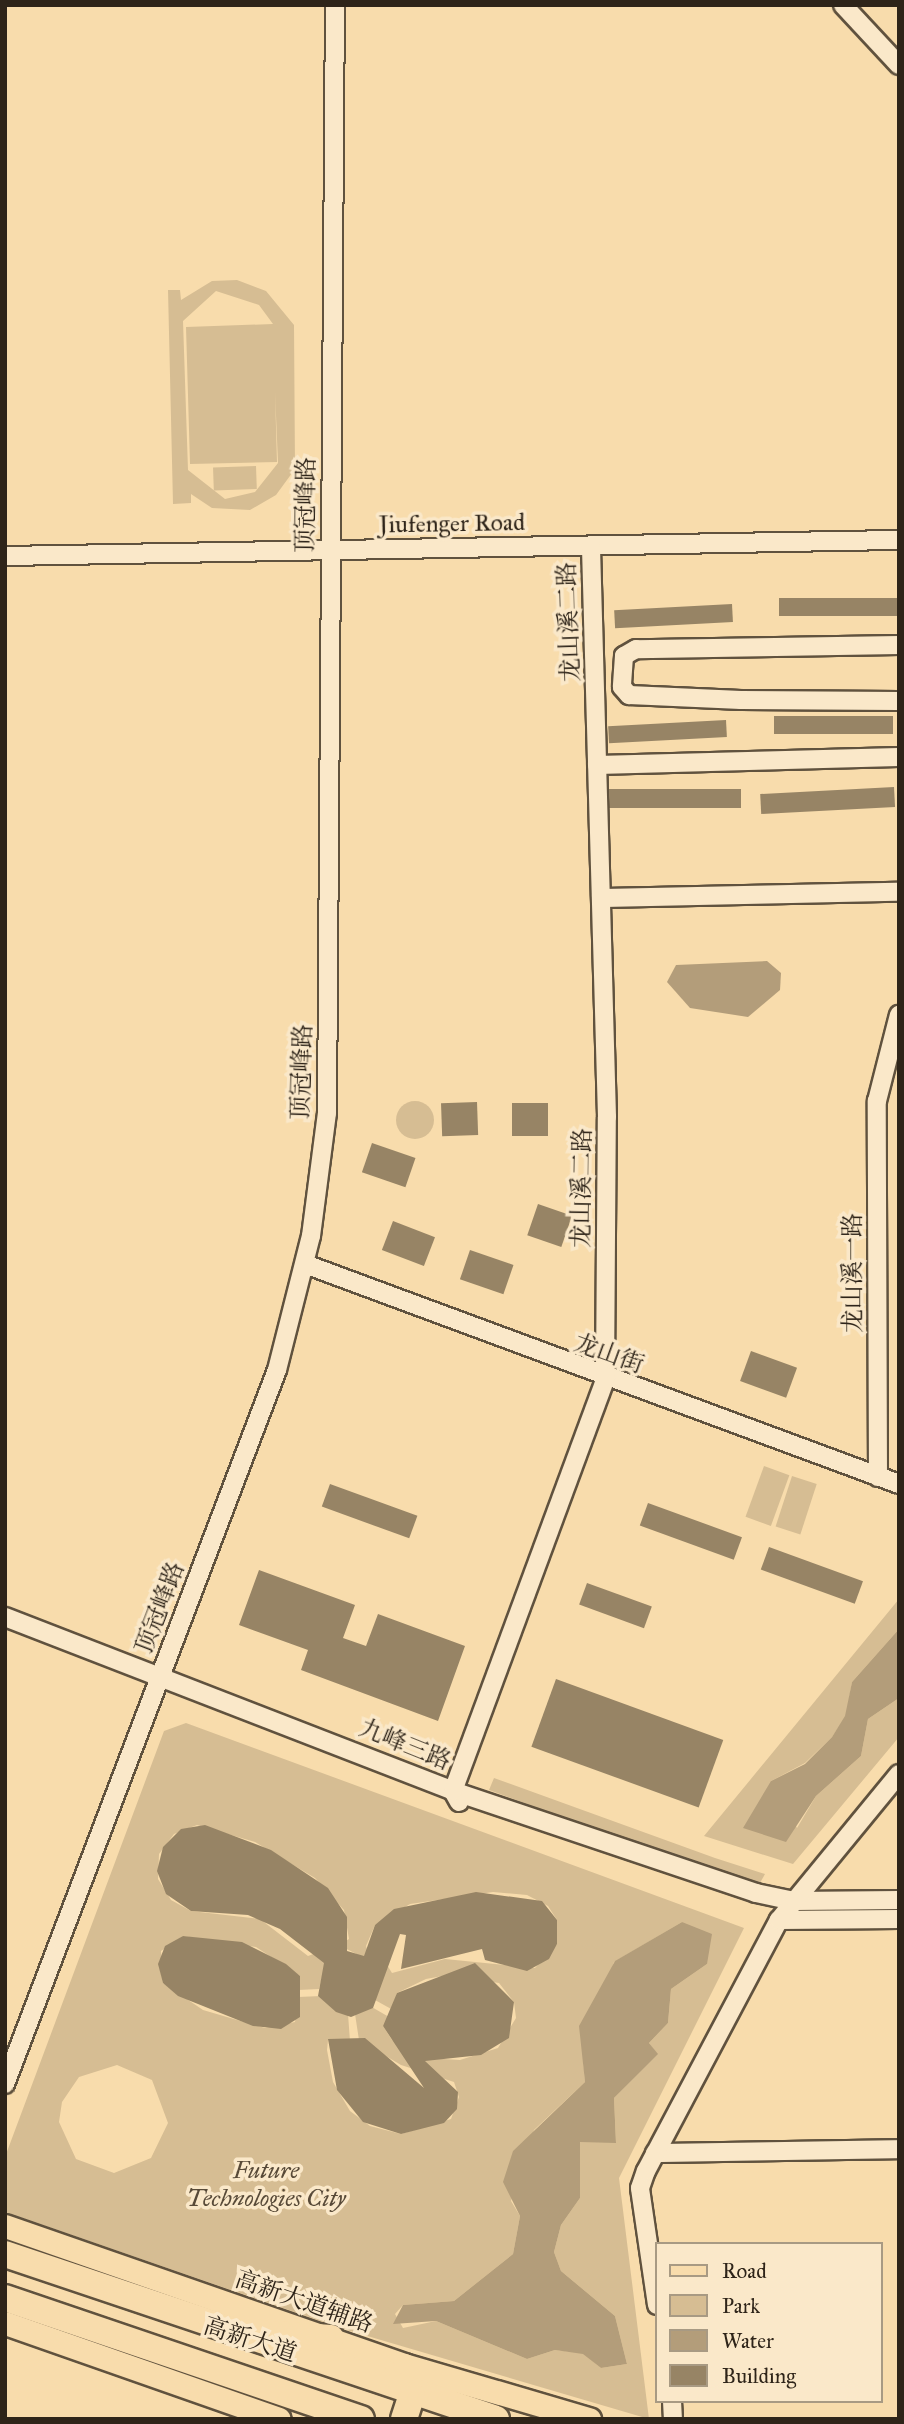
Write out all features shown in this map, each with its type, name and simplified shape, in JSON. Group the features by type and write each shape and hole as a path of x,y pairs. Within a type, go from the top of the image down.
{"highway":[{"name":"高新大道","path":"5,2254 220,2330 408,2407 496,2419"},
{"name":"高新大道","path":"5,2298 244,2383 361,2419"},
{"path":"220,2330 331,2338"}],"main road":[{"name":"高新大道辅路","path":"6,2226 331,2338 589,2419"},
{"path":"5,2323 281,2419"},
{"path":"244,2383 281,2419"}],"street":[{"name":"顶冠峰路","path":"5,2084 277,1370 305,1264 327,1113 335,5"},
{"path":"843,5 899,65"},
{"name":"Jiufenger Road","path":"5,556 899,540"},
{"name":"龙山溪二路","path":"456,1796 605,1379 601,898 591,546"},
{"path":"899,645 636,649 624,656 622,687 629,695 740,701 899,701"},
{"path":"597,765 899,757"},
{"path":"601,898 899,892"},
{"name":"龙山溪一路","path":"878,1477 877,1101 899,1015"},
{"name":"龙山街","path":"305,1264 605,1379 899,1484"},
{"name":"九峰三路","path":"5,1617 161,1674 456,1796 793,1901 899,1900"},
{"path":"656,2298 640,2188 655,2153 779,1920 899,1774"},
{"path":"779,1920 899,1919"},
{"path":"655,2153 899,2148"}],"green space":[{"path":"237,280 266,291 294,325 295,469 276,495 250,510 212,508 191,494 191,503 173,504 168,290 180,290 181,300 212,281","holes":["216,291 259,305 273,324 186,327 190,464 277,462 275,392 278,463 255,492 225,499 188,470 183,321"]},
{"path":"256,466 257,489 214,490 213,468"},
{"path":"415,1101 428,1107 434,1120 428,1133 415,1139 402,1133 396,1120 402,1107"},
{"path":"764,1466 789,1475 771,1526 746,1517"},
{"path":"792,1476 817,1484 800,1534 776,1526"},
{"path":"899,1599 899,1629 852,1682 846,1716 832,1737 805,1763 771,1781 797,1828 816,1796 861,1756 868,1719 899,1698 899,1737 793,1864 704,1836"},
{"name":"Future Technologies City","path":"186,1723 744,1928 619,2178 649,2419 347,2330 5,2212 5,2157 164,1731","holes":["197,1825 255,1842 315,1878 344,1910 349,1939 339,1945 370,1961 366,1946 375,1925 410,1904 493,1892 527,1895 548,1906 557,1920 557,1944 535,1968 445,1959 392,1973 387,1965 380,1983 375,2000 393,2010 397,1993 426,1979 448,1975 499,1983 514,2002 516,2018 498,2048 460,2060 427,2058 392,2040 383,2026 389,2017 370,2006 355,2014 359,2040 401,2065 454,2082 459,2097 451,2119 401,2134 370,2126 350,2111 333,2082 327,2050 328,2040 350,2041 348,2014 321,1996 298,1997 295,2022 265,2028 203,2010 163,1983 161,1951 183,1936 256,1947 300,1976 298,1990 319,1989 325,1965 324,1950 308,1956 260,1919 191,1911 171,1900 158,1879 159,1854 174,1834","682,1922 707,1964 671,1989 668,2023 649,2043 657,2054 614,2098 616,2142 580,2141 580,2198 561,2225 554,2252 561,2271 615,2316 627,2364 601,2368 583,2353 555,2350 527,2359 436,2321 403,2328 395,2314 403,2305 454,2301 513,2254 520,2216 511,2201 534,2130 585,2082 583,2058 614,1962","117,2065 152,2080 168,2123 151,2158 114,2173 76,2159 59,2122 62,2102 79,2077"]},
{"path":"494,1778 765,1874 760,1883 720,1874 489,1790"}],"water":[{"path":"767,961 781,973 780,990 748,1017 690,1008 667,982 676,965"},
{"path":"899,1629 899,1698 868,1719 861,1756 816,1796 786,1842 743,1828 771,1781 805,1764 832,1737 845,1716 852,1682"},
{"path":"682,1922 712,1934 707,1964 671,1989 668,2023 649,2043 658,2054 614,2098 616,2143 580,2142 580,2198 561,2225 554,2252 561,2271 615,2316 627,2364 601,2368 583,2354 555,2350 527,2359 436,2321 393,2324 403,2305 454,2301 513,2254 520,2216 503,2182 513,2151 585,2082 579,2026 615,1961"}],"building":[{"path":"779,598 898,598 898,616 779,616"},
{"path":"732,604 733,622 615,628 614,610"},
{"path":"774,716 893,716 893,734 774,734"},
{"path":"726,720 727,737 609,743 608,726"},
{"path":"894,787 895,807 761,814 760,794"},
{"path":"609,789 741,789 741,808 609,808"},
{"path":"477,1102 478,1135 442,1136 441,1103"},
{"path":"512,1103 548,1103 548,1136 512,1136"},
{"path":"372,1143 415,1158 405,1187 362,1172"},
{"path":"538,1204 572,1216 561,1247 527,1235"},
{"path":"393,1221 435,1237 424,1266 382,1250"},
{"path":"470,1250 513,1265 503,1294 460,1279"},
{"path":"751,1351 797,1368 786,1398 740,1381"},
{"path":"330,1484 417,1516 409,1538 322,1507"},
{"path":"648,1503 742,1537 734,1560 640,1526"},
{"path":"769,1547 863,1581 855,1604 761,1570"},
{"path":"259,1570 355,1605 343,1638 366,1646 378,1614 465,1646 438,1721 301,1670 308,1650 239,1625"},
{"path":"587,1583 652,1607 644,1628 579,1605"},
{"path":"556,1679 723,1740 699,1808 531,1747"},
{"path":"205,1825 271,1850 328,1888 347,1917 347,1951 364,1956 375,1925 394,1909 476,1892 542,1901 557,1920 557,1944 549,1959 527,1971 485,1960 482,1949 401,1969 406,1935 400,1934 373,2008 351,2017 336,2012 318,1996 324,1963 280,1929 248,1915 191,1911 166,1894 157,1871 163,1847 181,1829"},
{"path":"183,1936 242,1942 286,1964 300,1976 300,2017 281,2029 253,2026 178,1996 163,1983 158,1964 165,1946"},
{"path":"475,1963 514,2002 509,2038 481,2055 425,2061 458,2092 457,2109 444,2123 401,2134 363,2122 337,2090 328,2039 365,2038 424,2088 383,2026 397,1993"}]}
